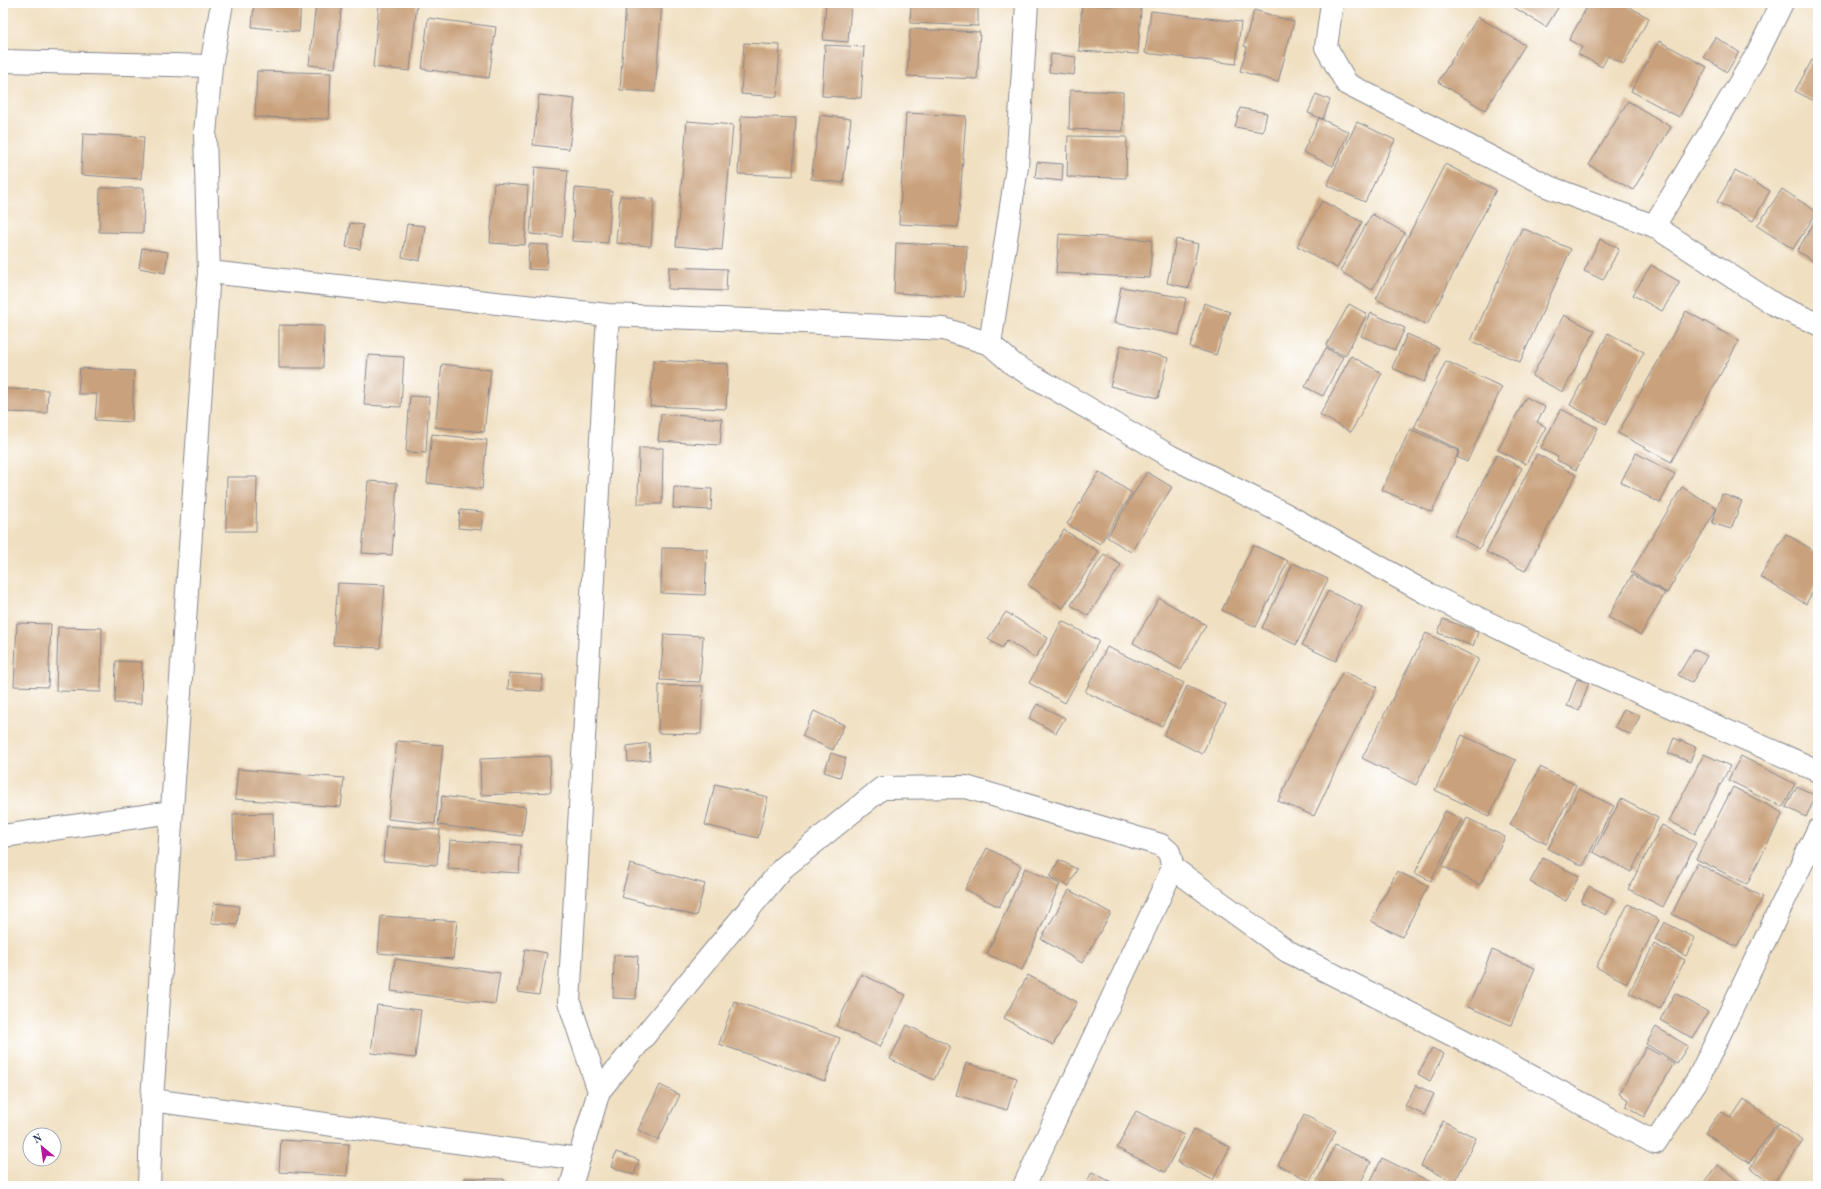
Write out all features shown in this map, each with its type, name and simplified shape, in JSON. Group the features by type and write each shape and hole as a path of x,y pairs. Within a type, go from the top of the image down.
{"street":[{"path":"149,1186 152,1100 209,272 205,134 211,66 222,3"},
{"path":"990,344 1017,167 1027,3"},
{"path":"1332,3 1326,47 1347,84 1550,187 1654,226 1777,306 1818,324"},
{"path":"1654,226 1757,54 1782,3"},
{"path":"3,61 211,66"},
{"path":"209,272 608,315 944,329 990,344 1014,365 1170,456 1285,514 1428,594 1561,658 1818,771"},
{"path":"599,1092 569,1002 608,315"},
{"path":"571,1186 599,1092 783,868 882,788 966,787 1161,845 1170,852 1174,868 1024,1186"},
{"path":"3,836 172,812"},
{"path":"1174,868 1287,950 1488,1053 1655,1143 1698,1079 1818,830"},
{"path":"152,1100 579,1159"}],"building":[{"path":"254,3 301,3 299,32 252,27"},
{"path":"316,3 342,3 335,68 309,65"},
{"path":"379,3 417,3 410,71 373,67"},
{"path":"626,3 662,3 655,92 620,90"},
{"path":"826,3 851,3 848,42 823,40"},
{"path":"911,3 978,3 978,26 910,23"},
{"path":"1507,3 1561,3 1546,27"},
{"path":"1589,3 1622,3 1649,18 1624,64 1608,56 1602,67 1578,54 1582,47 1569,40"},
{"path":"1082,4 1141,8 1138,54 1079,51"},
{"path":"1254,10 1294,22 1278,82 1240,71 1247,47 1244,46"},
{"path":"1151,11 1241,22 1236,64 1145,53"},
{"path":"1478,17 1525,45 1485,110 1438,82"},
{"path":"428,18 496,27 489,78 422,69"},
{"path":"910,29 980,32 977,79 907,76"},
{"path":"1715,37 1739,52 1727,72 1703,57"},
{"path":"1659,41 1707,67 1679,117 1631,91"},
{"path":"744,43 780,45 777,97 741,94"},
{"path":"825,45 864,47 861,98 822,96"},
{"path":"1051,54 1076,57 1074,75 1049,72"},
{"path":"1812,60 1818,63 1818,103 1795,91"},
{"path":"257,71 331,73 329,119 255,117"},
{"path":"1070,90 1123,92 1123,131 1069,129"},
{"path":"1316,94 1330,100 1323,119 1308,113"},
{"path":"539,95 575,99 569,149 533,145"},
{"path":"1628,101 1671,127 1633,190 1589,165"},
{"path":"1240,108 1267,113 1263,132 1235,127"},
{"path":"906,113 966,116 958,227 899,224"},
{"path":"820,115 851,119 843,183 811,179"},
{"path":"741,116 796,118 793,176 738,174"},
{"path":"1319,118 1349,132 1333,166 1303,152"},
{"path":"687,121 733,125 722,250 676,246"},
{"path":"1357,122 1395,140 1365,202 1327,185"},
{"path":"83,134 144,137 141,179 81,175"},
{"path":"1068,136 1127,137 1126,178 1067,177"},
{"path":"1037,162 1063,164 1062,181 1035,178"},
{"path":"1445,164 1496,190 1427,325 1376,299"},
{"path":"535,167 568,170 562,237 530,234"},
{"path":"1735,171 1770,191 1753,221 1717,202"},
{"path":"494,183 528,186 525,245 490,243"},
{"path":"100,188 144,188 143,233 99,232"},
{"path":"575,188 612,191 608,243 572,241"},
{"path":"1782,189 1817,212 1793,249 1757,226"},
{"path":"620,196 654,199 651,246 616,243"},
{"path":"1322,201 1362,222 1337,268 1297,246"},
{"path":"1372,214 1405,233 1372,290 1340,271"},
{"path":"1818,216 1818,264 1797,251"},
{"path":"350,223 363,225 360,249 346,247"},
{"path":"407,224 425,226 420,261 402,257"},
{"path":"1522,228 1571,249 1520,362 1471,341"},
{"path":"1059,234 1152,240 1150,278 1056,273"},
{"path":"1176,239 1198,244 1189,288 1167,283"},
{"path":"1600,239 1619,249 1603,280 1584,271"},
{"path":"896,243 967,246 964,297 894,293"},
{"path":"529,244 548,245 547,270 528,269"},
{"path":"142,248 168,252 165,273 139,268"},
{"path":"1651,265 1680,282 1662,311 1633,295"},
{"path":"669,267 727,269 726,291 668,289"},
{"path":"1121,287 1186,298 1179,335 1114,323"},
{"path":"1204,303 1230,312 1216,355 1190,347"},
{"path":"1349,304 1367,314 1345,356 1326,346"},
{"path":"1686,311 1739,341 1671,462 1618,433"},
{"path":"1371,313 1405,328 1395,350 1361,336"},
{"path":"1564,315 1595,331 1563,392 1532,376"},
{"path":"279,325 324,326 323,368 279,368"},
{"path":"1608,333 1644,352 1606,424 1570,405"},
{"path":"1407,334 1439,348 1424,382 1392,368"},
{"path":"1121,345 1168,358 1158,398 1110,386"},
{"path":"1326,348 1343,357 1323,396 1305,387"},
{"path":"368,355 404,357 401,407 364,405"},
{"path":"1351,356 1382,373 1351,432 1320,415"},
{"path":"653,360 728,364 726,409 650,406"},
{"path":"1446,361 1502,387 1467,462 1457,457 1460,450 1414,428"},
{"path":"442,364 491,370 484,432 435,427"},
{"path":"80,368 134,371 132,422 95,420 97,394 78,394"},
{"path":"3,389 48,390 47,413 3,412"},
{"path":"410,396 429,397 426,453 406,452"},
{"path":"1526,397 1545,407 1537,422 1546,427 1526,464 1498,450"},
{"path":"1561,409 1598,428 1576,470 1557,460 1558,457 1541,448"},
{"path":"661,414 722,419 720,445 658,441"},
{"path":"1410,429 1459,451 1432,512 1382,490"},
{"path":"432,434 487,440 482,489 427,483"},
{"path":"639,448 663,448 662,504 638,504"},
{"path":"1636,453 1675,474 1660,503 1621,482"},
{"path":"1537,454 1576,475 1525,571 1486,552"},
{"path":"1497,455 1522,468 1479,549 1454,535"},
{"path":"1099,472 1132,493 1100,544 1067,524"},
{"path":"1147,472 1172,487 1131,552 1107,537"},
{"path":"227,477 257,477 256,531 226,531"},
{"path":"368,481 397,483 392,555 362,553"},
{"path":"674,487 712,489 711,510 673,508"},
{"path":"1682,487 1717,508 1667,593 1631,572"},
{"path":"1722,494 1742,501 1731,529 1712,523"},
{"path":"460,510 483,512 481,530 458,528"},
{"path":"1064,530 1099,552 1063,608 1028,585"},
{"path":"1786,534 1818,553 1818,582 1806,604 1760,577"},
{"path":"1253,545 1288,561 1256,627 1222,610"},
{"path":"662,548 707,549 705,595 661,593"},
{"path":"1104,554 1121,565 1088,616 1071,605"},
{"path":"1293,563 1328,579 1296,645 1262,628"},
{"path":"1632,575 1665,593 1641,635 1608,617"},
{"path":"338,583 385,585 380,648 333,645"},
{"path":"1328,591 1362,607 1336,661 1302,645"},
{"path":"1159,598 1206,625 1181,670 1133,643"},
{"path":"1006,612 1048,638 1035,658 1007,640 1002,648 988,639"},
{"path":"1443,619 1478,632 1473,646 1438,633"},
{"path":"1062,621 1099,641 1065,703 1029,683"},
{"path":"17,623 51,624 48,687 14,686"},
{"path":"58,627 102,628 101,692 56,691"},
{"path":"1426,633 1479,659 1416,785 1362,758"},
{"path":"664,634 703,636 700,682 660,680"},
{"path":"1107,647 1184,683 1162,726 1085,692"},
{"path":"1694,649 1707,656 1692,683 1678,675"},
{"path":"116,661 142,662 141,704 115,703"},
{"path":"1343,671 1377,687 1314,816 1278,801"},
{"path":"509,673 543,675 542,691 508,689"},
{"path":"1577,679 1589,683 1579,710 1567,706"},
{"path":"659,685 703,686 701,734 658,733"},
{"path":"1187,686 1226,705 1202,754 1164,735"},
{"path":"1037,704 1065,718 1056,733 1029,718"},
{"path":"1624,709 1640,716 1631,735 1615,727"},
{"path":"814,711 844,725 833,750 802,736"},
{"path":"1462,735 1516,760 1489,816 1435,790"},
{"path":"1674,738 1696,747 1690,762 1668,753"},
{"path":"397,741 443,745 435,824 388,819"},
{"path":"649,743 650,760 628,762 627,746"},
{"path":"831,753 846,758 840,777 824,772"},
{"path":"1704,754 1730,766 1695,834 1669,821"},
{"path":"550,756 551,792 481,795 480,759"},
{"path":"1741,756 1795,784 1783,807 1728,780"},
{"path":"1540,767 1576,785 1546,844 1510,825"},
{"path":"238,769 344,778 341,807 235,799"},
{"path":"715,784 768,797 758,838 705,825"},
{"path":"1797,786 1816,796 1806,817 1786,807"},
{"path":"1733,787 1783,813 1747,884 1696,859"},
{"path":"1579,789 1614,806 1583,866 1548,849"},
{"path":"442,796 526,807 522,836 438,825"},
{"path":"1621,799 1658,818 1631,872 1593,852"},
{"path":"1445,811 1462,819 1431,881 1415,873"},
{"path":"273,813 274,858 234,859 233,814"},
{"path":"1467,818 1505,837 1480,885 1442,866"},
{"path":"1662,825 1696,843 1663,907 1628,889"},
{"path":"386,826 440,830 437,865 383,861"},
{"path":"450,840 521,845 519,873 448,869"},
{"path":"987,848 1021,866 999,907 965,889"},
{"path":"1543,858 1579,876 1566,901 1530,882"},
{"path":"1059,860 1077,869 1069,886 1050,877"},
{"path":"1697,863 1763,897 1737,947 1672,914"},
{"path":"630,864 705,884 696,916 621,897"},
{"path":"1025,868 1060,884 1022,970 987,954"},
{"path":"1397,871 1428,886 1402,937 1371,921"},
{"path":"1589,886 1614,899 1606,915 1581,902"},
{"path":"1069,890 1111,913 1082,963 1041,939"},
{"path":"214,903 239,906 237,925 211,923"},
{"path":"1628,904 1659,920 1627,983 1596,967"},
{"path":"381,916 457,921 453,959 378,953"},
{"path":"1664,922 1695,938 1686,956 1655,940"},
{"path":"1654,944 1685,960 1660,1009 1629,993"},
{"path":"525,949 547,953 539,995 518,992"},
{"path":"1492,950 1535,968 1511,1025 1468,1007"},
{"path":"614,955 638,956 636,999 613,998"},
{"path":"395,959 500,973 495,1004 391,991"},
{"path":"861,974 906,995 880,1047 836,1026"},
{"path":"1028,975 1077,1002 1053,1045 1004,1018"},
{"path":"1675,993 1708,1012 1693,1039 1660,1020"},
{"path":"734,1001 840,1038 825,1081 719,1044"},
{"path":"377,1005 421,1010 415,1058 371,1053"},
{"path":"907,1025 950,1046 934,1080 890,1059"},
{"path":"1656,1027 1688,1046 1677,1063 1646,1044"},
{"path":"1646,1047 1674,1063 1644,1117 1626,1106 1629,1100 1619,1094"},
{"path":"1432,1048 1444,1054 1430,1081 1418,1074"},
{"path":"966,1063 1017,1078 1007,1110 956,1095"},
{"path":"660,1085 680,1095 658,1140 638,1130"},
{"path":"1416,1085 1434,1094 1424,1115 1405,1106"},
{"path":"1744,1099 1778,1123 1749,1163 1705,1133 1721,1111 1731,1118"},
{"path":"1136,1111 1184,1135 1165,1172 1117,1148"},
{"path":"1304,1115 1336,1131 1310,1181 1278,1165"},
{"path":"1443,1121 1476,1138 1455,1182 1421,1166"},
{"path":"1779,1124 1803,1141 1772,1185 1750,1168"},
{"path":"1194,1129 1230,1147 1213,1180 1177,1162"},
{"path":"281,1140 349,1144 347,1176 279,1172"},
{"path":"1335,1145 1371,1162 1359,1186 1315,1185"},
{"path":"616,1152 639,1160 634,1175 611,1167"},
{"path":"1382,1158 1439,1186 1368,1186"},
{"path":"1718,1165 1745,1186 1702,1186"},
{"path":"1092,1172 1119,1186 1085,1186"},
{"path":"465,1178 504,1179 504,1186 464,1186"},
{"path":"363,1184 382,1185 382,1186 363,1186"}]}
